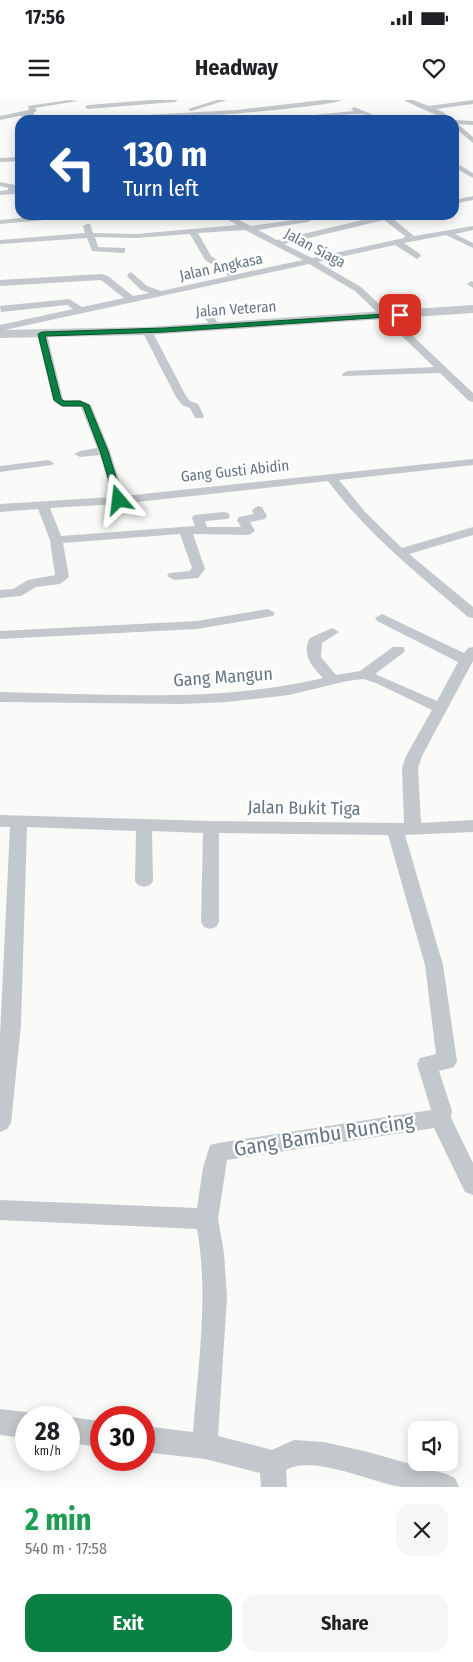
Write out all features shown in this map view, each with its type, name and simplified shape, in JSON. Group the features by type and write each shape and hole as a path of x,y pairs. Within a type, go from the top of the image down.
{"street":[{"path":"0,118 34,111 30,107 74,100 104,115"},
{"path":"88,107 175,100"},
{"path":"191,109 224,100"},
{"path":"172,115 215,114 339,100"},
{"path":"407,100 443,115"},
{"path":"164,101 204,114"},
{"path":"334,101 370,115"},
{"path":"428,108 473,102"},
{"path":"333,115 363,112"},
{"path":"19,114 26,115"},
{"path":"459,123 473,123"},
{"path":"459,133 473,141"},
{"path":"0,152 12,151"},
{"path":"0,160 15,159"},
{"path":"459,167 473,176"},
{"path":"0,184 11,186 12,192 15,195"},
{"path":"0,193 12,192"},
{"path":"459,201 473,198"},
{"path":"5,202 15,199"},
{"path":"0,222 19,220"},
{"path":"83,220 92,235 93,247 95,249 122,250"},
{"name":"Jalan Siaga","path":"233,220 311,261 358,289 473,399"},
{"path":"0,242 92,235 113,234 127,236 193,232 248,228 308,220"},
{"path":"276,243 370,220"},
{"path":"389,220 409,238"},
{"name":"Jalan Angkasa","path":"0,328 398,243 409,238 473,227"},
{"path":"193,232 208,258 238,278"},
{"path":"445,232 473,246"},
{"path":"398,243 417,256"},
{"path":"131,275 144,288 162,294"},
{"path":"0,283 101,277 105,278 132,300"},
{"path":"0,308 69,302 81,311"},
{"name":"Jalan Veteran","path":"0,334 147,331 473,309"},
{"path":"205,312 216,327"},
{"path":"147,331 180,397 194,406 199,416"},
{"path":"42,334 58,400 62,404 80,403 86,405 104,451 119,500"},
{"path":"347,374 443,370"},
{"path":"80,454 104,451"},
{"name":"Gang Gusti Abidin","path":"0,508 119,500 473,462"},
{"path":"0,469 48,463"},
{"path":"331,477 353,506 473,614"},
{"path":"0,594 16,593 33,583 54,581 62,577 56,540 43,505"},
{"path":"56,540 185,530 249,531 243,520 261,516 258,510"},
{"path":"202,530 198,518 224,516"},
{"path":"174,576 193,575 199,569 198,560 185,530"},
{"path":"402,552 472,532"},
{"path":"0,635 197,625 268,613"},
{"path":"382,618 470,655 414,756 410,768 404,830 434,965 447,1060 428,1064 442,1111 440,1118 473,1185"},
{"path":"332,632 316,642 314,657 320,667 334,680"},
{"path":"364,675 398,650"},
{"name":"Gang Mangun","path":"0,697 182,699 289,691 364,675 381,680 440,708"},
{"name":"Jalan Bukit Tiga","path":"0,821 144,829 211,827 404,830 473,826"},
{"path":"0,1123 19,821"},
{"path":"210,922 211,827"},
{"path":"144,829 144,881"},
{"name":"Gang Bambu Runcing","path":"205,1446 215,1297 213,1253 208,1219 214,1168 218,1152 440,1118"},
{"path":"0,1210 208,1219"},
{"path":"0,1422 15,1424"},
{"path":"155,1440 205,1446 273,1475 294,1453 306,1452 341,1459 446,1487"}],"route":[{"path":"119,500 104,451 86,405 80,403 62,404 58,400 42,334 164,330 400,315"}]}
